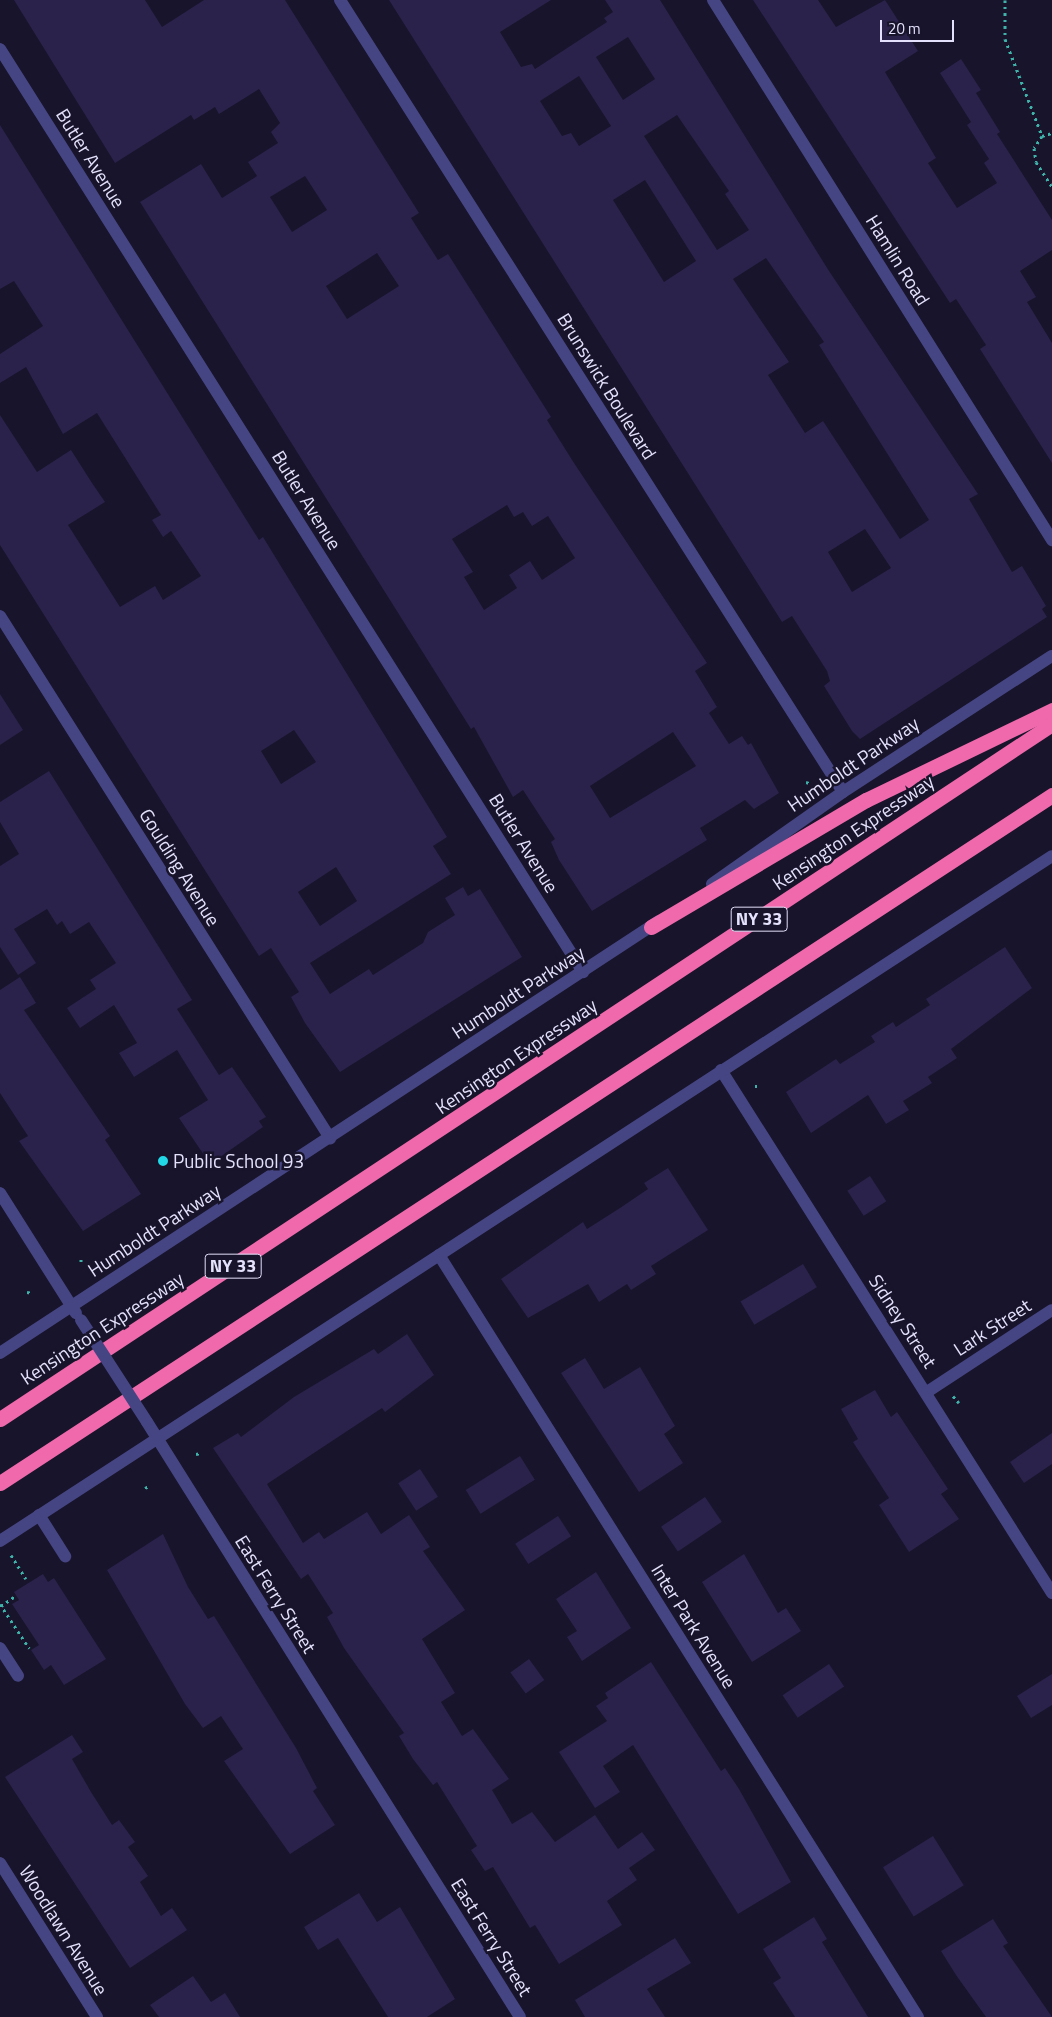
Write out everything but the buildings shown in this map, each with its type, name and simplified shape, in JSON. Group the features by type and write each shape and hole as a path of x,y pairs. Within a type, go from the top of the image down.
{"highway":[{"path":"651,927 866,800 1052,710"},
{"name":"Kensington Expressway","path":"0,1418 1052,724"},
{"name":"NY 33","path":"0,1482 1052,795"}],"street":[{"name":"Brunswick Boulevard","path":"340,0 843,792"},
{"name":"Hamlin Road","path":"712,0 1052,540"},
{"name":"Butler Avenue","path":"0,49 583,972"},
{"name":"Goulding Avenue","path":"0,616 330,1138"},
{"name":"Humboldt Parkway","path":"0,1353 651,927 843,792 1052,656"},
{"path":"0,1540 1052,856"},
{"name":"Sidney Street","path":"721,1070 927,1392 1052,1593"},
{"name":"East Ferry Street","path":"0,1193 147,1422 520,2017"},
{"name":"Inter Park Avenue","path":"439,1255 918,2017"},
{"name":"Lark Street","path":"927,1392 1052,1310"},
{"path":"39,1515 65,1556"},
{"path":"0,1648 18,1676"},
{"name":"Woodlawn Avenue","path":"0,1863 97,2017"}],"path":[{"path":"1005,0 1005,39 1042,136"},
{"path":"1052,133 1042,136 1034,148 1036,162 1052,187"},
{"path":"755,1086 760,1086"},
{"path":"27,1292 33,1293"},
{"path":"953,1395 959,1403"},
{"path":"196,1454 201,1453"},
{"path":"13,1559 26,1579"},
{"path":"14,1597 1,1605 29,1648"}],"place":[{"name":"Public School 93","path":"163,1161"}]}
